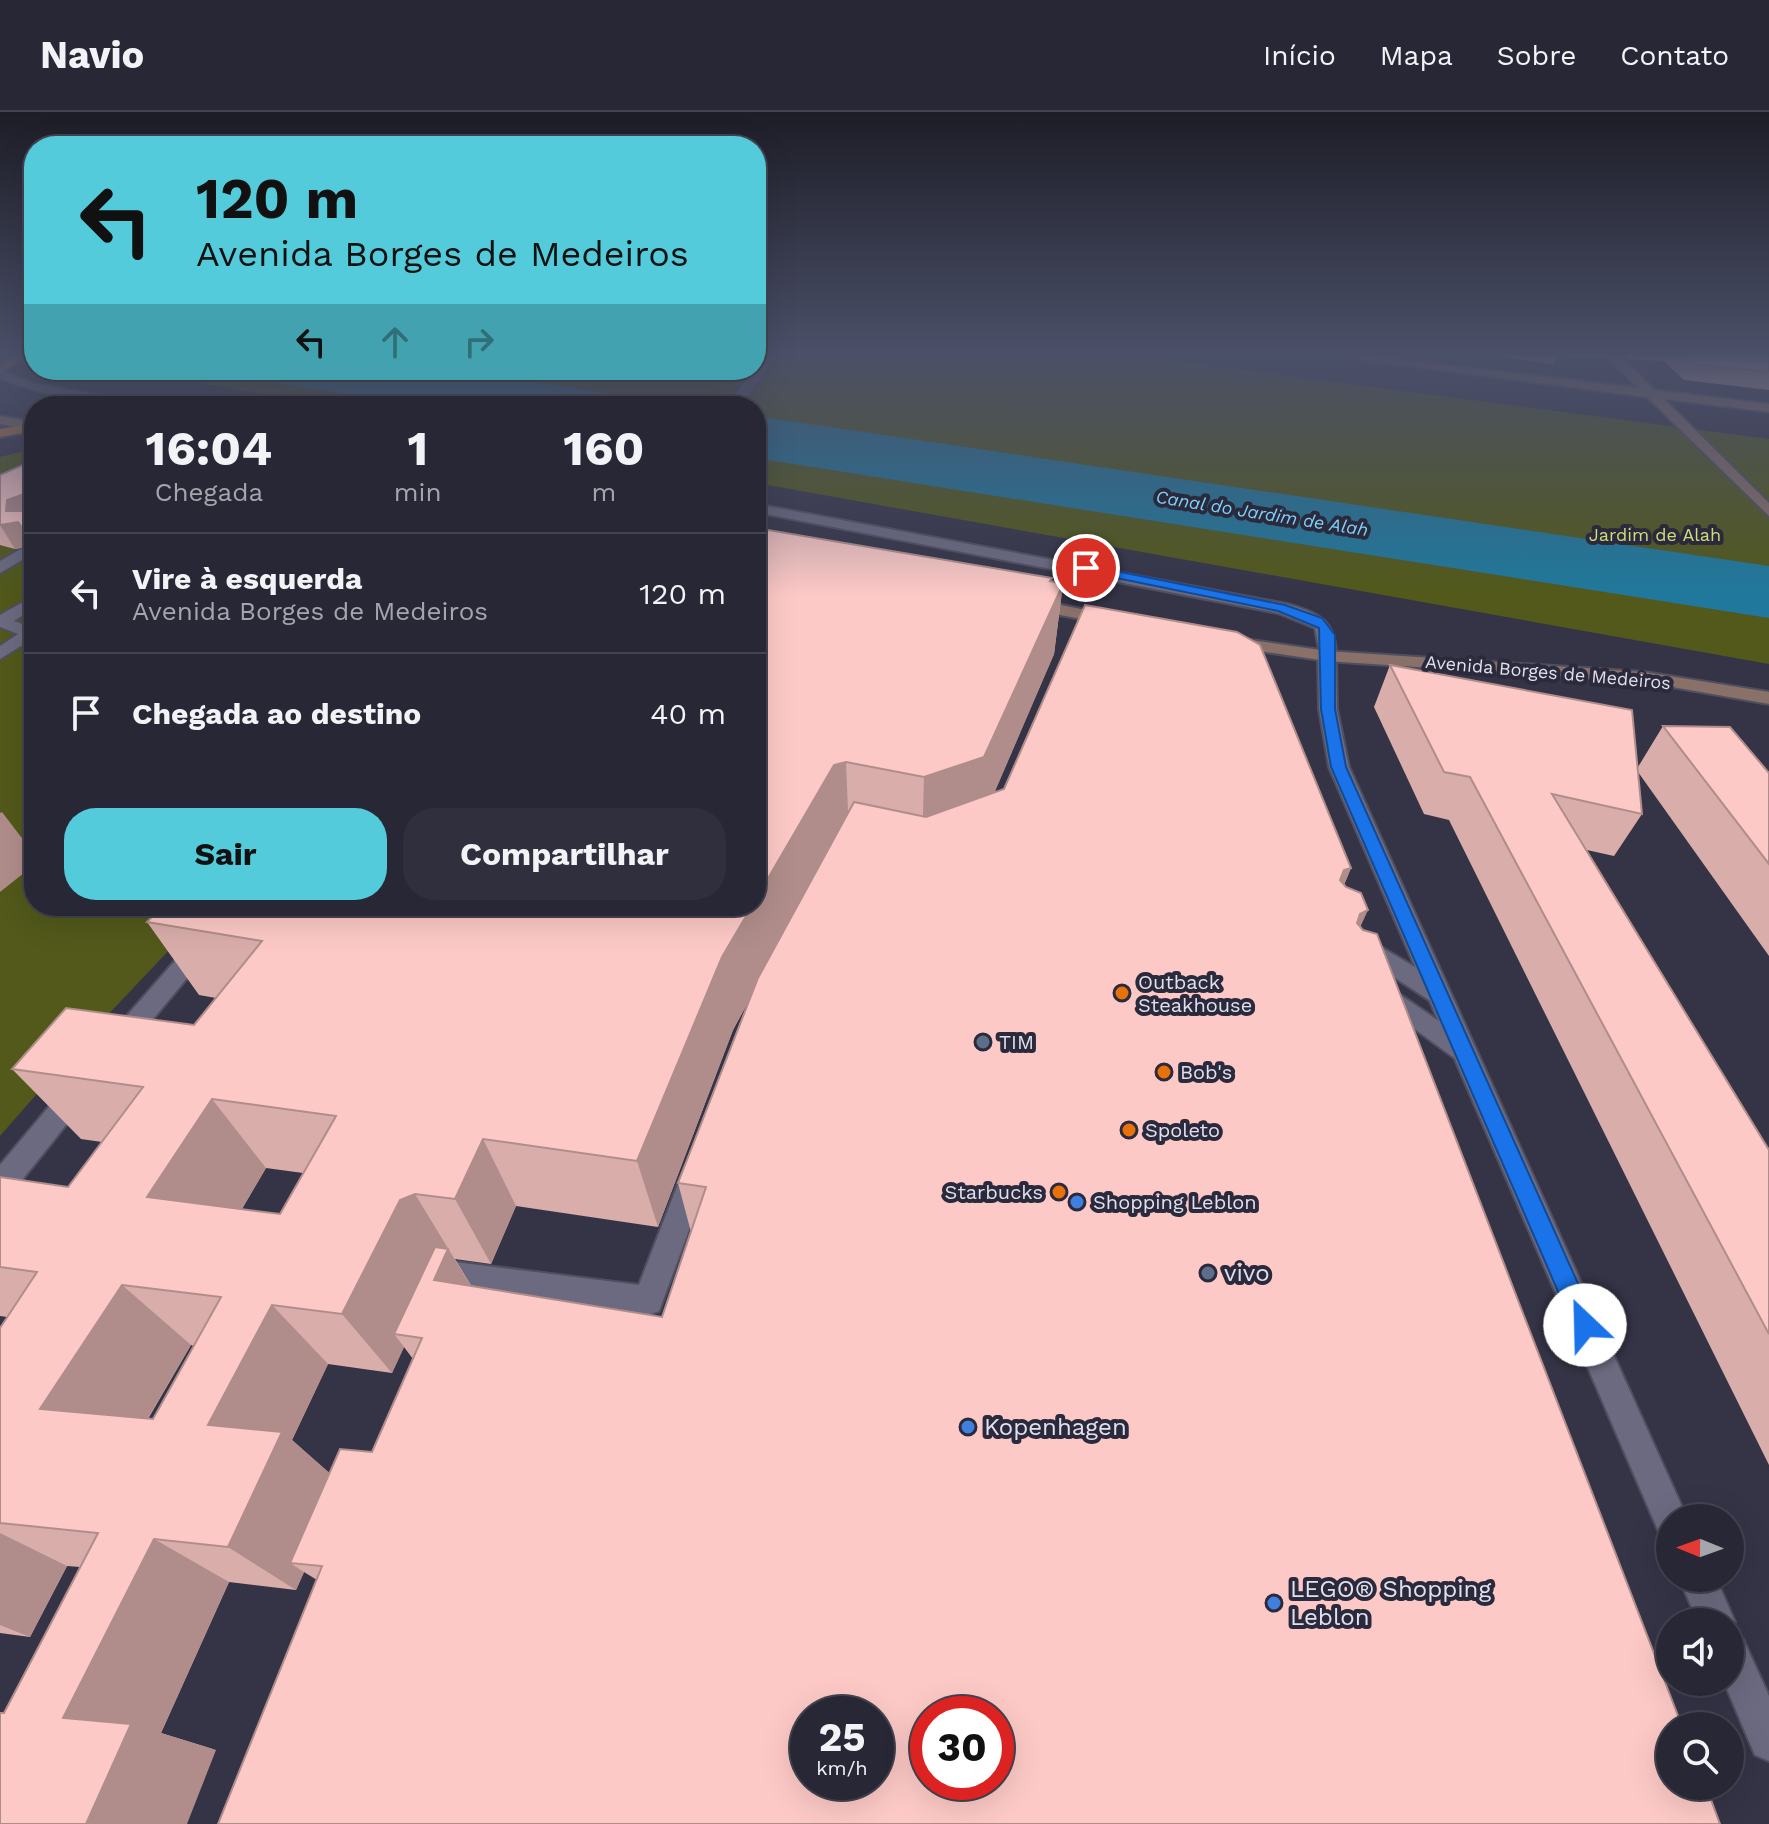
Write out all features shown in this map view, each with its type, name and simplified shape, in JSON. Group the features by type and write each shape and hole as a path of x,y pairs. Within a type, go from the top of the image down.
{"main road":[{"path":"1692,435 1769,511"},
{"path":"1010,601 1078,627 1127,622"},
{"name":"Avenida Borges de Medeiros","path":"1214,639 1327,656 1644,677 1769,698"}],"street":[{"path":"766,510 1281,608 1318,620 1325,627 1328,635 1328,709 1339,767 1664,1504"},
{"path":"0,568 24,554"},
{"path":"1,621 24,607"},
{"path":"1,621 24,630"},
{"path":"0,654 24,638"},
{"path":"0,1186 100,1063 227,916"},
{"path":"1340,935 1383,956 1438,993"},
{"path":"1355,977 1410,1009 1462,1050"},
{"path":"435,1319 455,1276 648,1301 706,1145"},
{"path":"1744,1684 1769,1741"}],"green space":[{"name":"Jardim de Alah","path":"766,435 1738,435 1769,439 1769,664 766,485"},
{"path":"24,451 24,916 202,916 83,1041 0,1136 0,457"}],"water":[{"name":"Canal do Jardim de Alah","path":"766,435 884,435 1769,566 1769,618 766,460"}],"building":[{"path":"24,464 24,530 18,522 0,525 0,475","holes":["22,495 22,511 6,511 7,500"]},
{"path":"766,530 1052,578 1050,581 1063,584 984,757 924,777 846,762 834,765 766,882"},
{"name":"Shopping Leblon","path":"1085,605 1237,632 1260,645 1351,868 1344,870 1340,880 1346,887 1361,893 1368,910 1360,914 1357,923 1363,930 1377,934 1656,1658 1656,1696 1670,1696 1677,1712 1656,1712 1656,1800 1711,1800 1720,1824 218,1824 322,1566 290,1563 340,1449 372,1452 422,1338 394,1334 435,1247 448,1249 434,1280 662,1317 706,1187 678,1183 758,978 854,802 926,817 1004,789"},
{"path":"1390,665 1632,710 1642,814 1552,794 1769,1150 1769,1334 1470,777 1444,772"},
{"path":"1663,726 1730,727 1769,773 1769,864"},
{"path":"153,916 746,916 722,957 637,1161 483,1139 455,1199 415,1194 400,1200 342,1314 272,1305 208,1425 282,1432 228,1547 154,1539 63,1718 131,1724 86,1824 0,1824 0,1713 4,1713 98,1533 0,1523 0,1328 37,1272 0,1267 0,1177 68,1187 143,1087 12,1069 66,1008 194,1025 262,941 147,922","holes":["212,1099 336,1116 280,1214 147,1197","122,1285 221,1297 153,1419 40,1409"]}],"place":[{"name":"Outback Steakhouse","path":"1122,993"},
{"name":"TIM","path":"983,1042"},
{"name":"Bob's","path":"1164,1072"},
{"name":"Spoleto","path":"1129,1130"},
{"name":"Starbucks","path":"1059,1192"},
{"name":"Shopping Leblon","path":"1077,1202"},
{"name":"vivo","path":"1208,1273"},
{"name":"Kopenhagen","path":"968,1427"},
{"name":"LEGO® Shopping Leblon","path":"1274,1603"}],"route":[{"path":"1086,568 1281,608 1318,620 1325,627 1328,635 1328,709 1339,767 1585,1325"}]}
